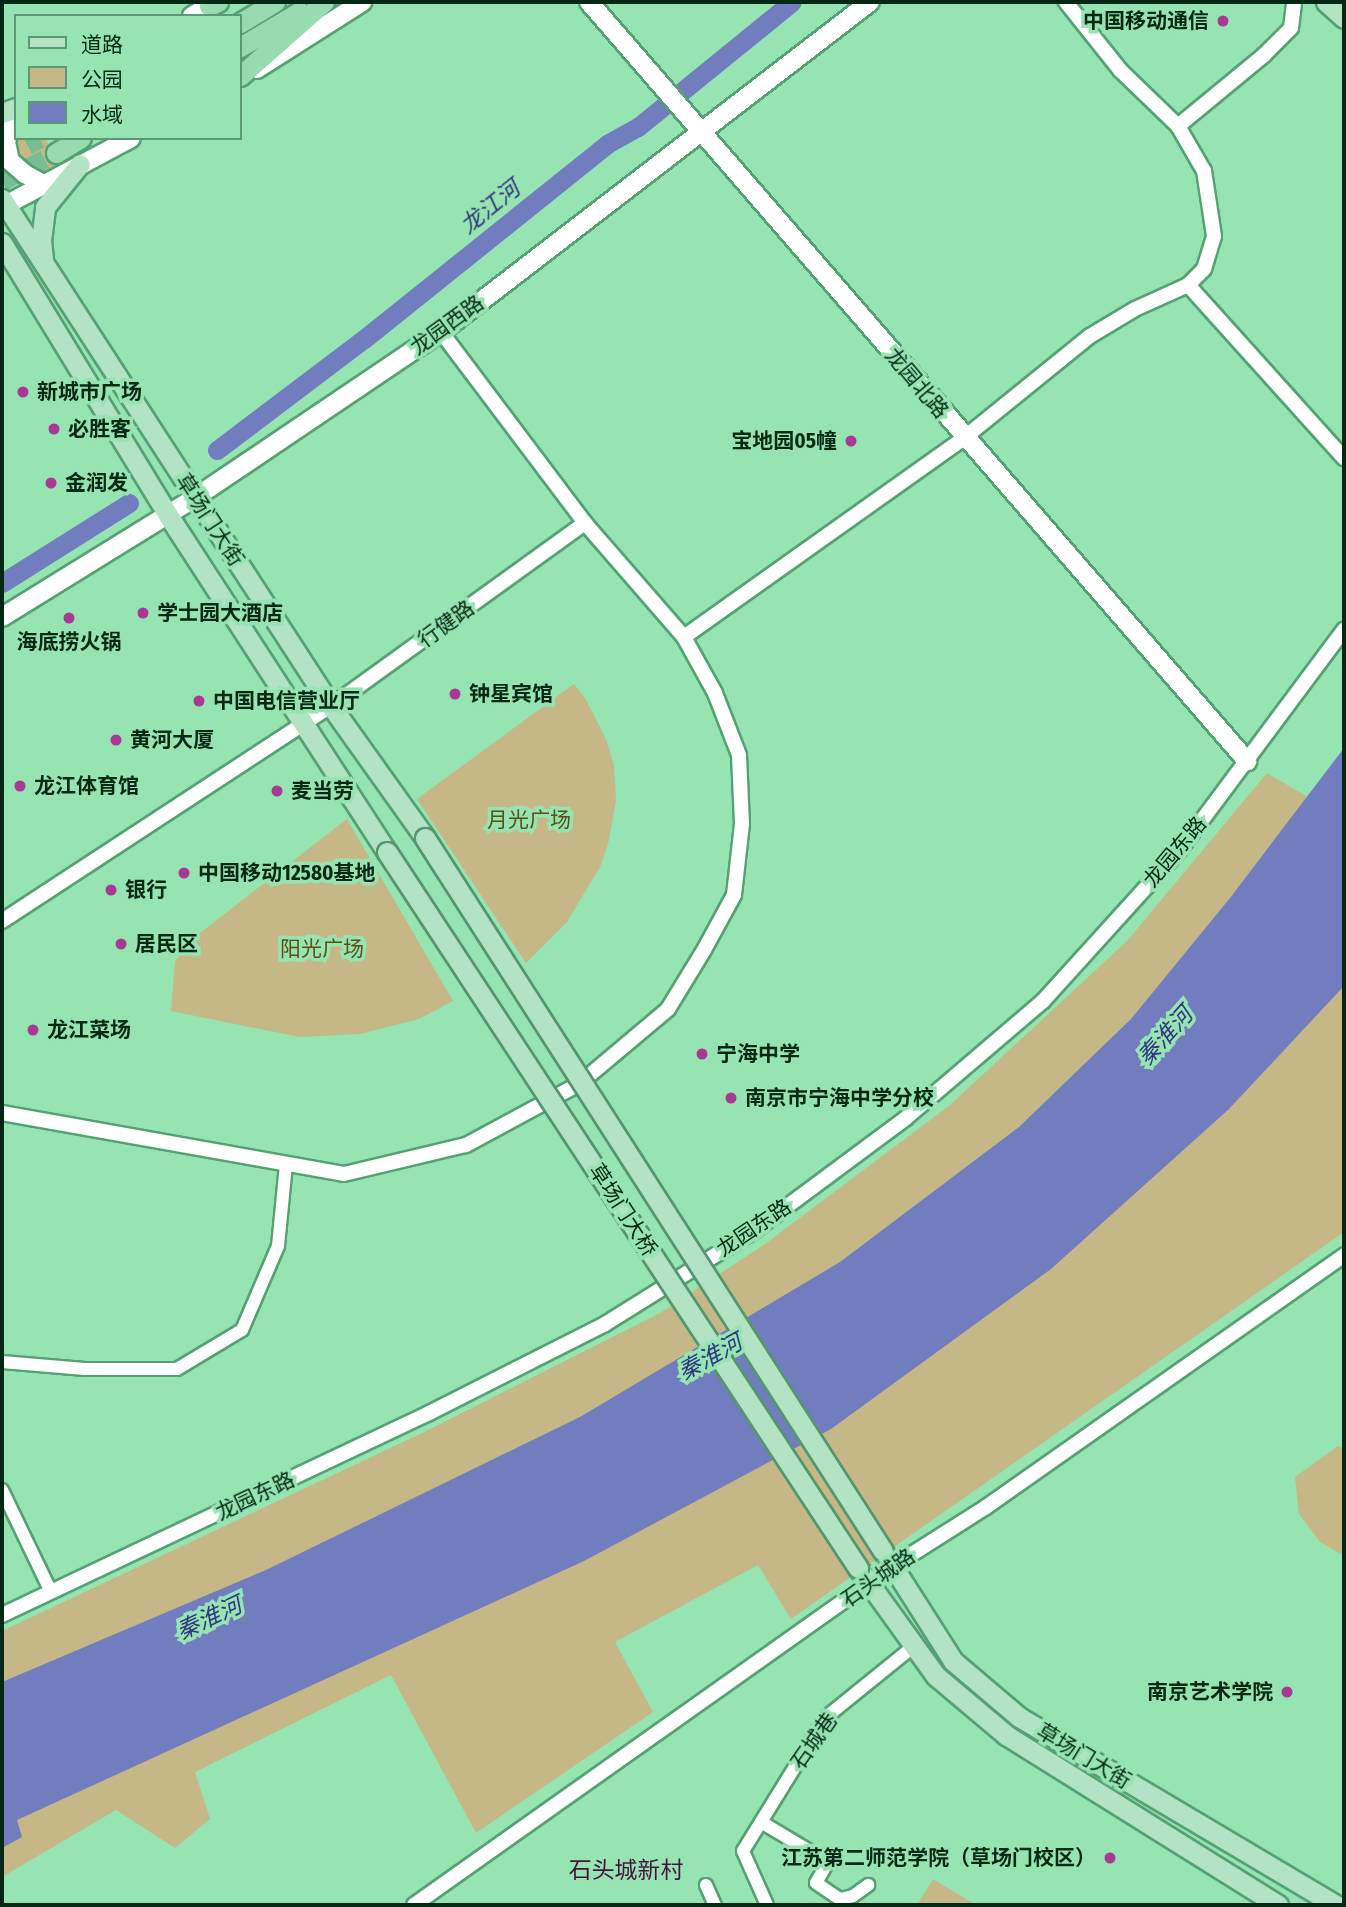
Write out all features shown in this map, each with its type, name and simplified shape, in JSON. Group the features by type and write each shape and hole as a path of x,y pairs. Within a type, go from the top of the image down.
{"highway":[{"path":"242,19 261,2"},
{"path":"242,20 275,2"},
{"path":"242,46 318,2"},
{"path":"242,76 324,2"},
{"path":"56,153 78,140"}],"main road":[{"path":"242,77 362,2"},
{"name":"龙园北路","path":"589,2 703,130 964,438 1247,761"},
{"name":"龙园西路","path":"2,617 168,515 441,332 870,2"},
{"path":"1326,2 1344,18"},
{"path":"9,118 6,142 10,161 25,174 45,185"},
{"path":"3,203 45,185 127,140"},
{"path":"44,264 41,241 45,207 80,164"},
{"name":"草场门大街","path":"3,203 331,706 425,838"},
{"name":"草场门大街","path":"2,245 168,515 306,723 387,852"},
{"name":"草场门大桥","path":"425,838 888,1559"},
{"name":"草场门大桥","path":"387,852 863,1576"},
{"name":"草场门大街","path":"888,1559 953,1661 1019,1717 1336,1905"},
{"name":"草场门大街","path":"863,1576 936,1676 1006,1735 1278,1905"}],"street":[{"path":"684,637 964,438 1090,336 1135,309 1188,285 1204,269 1214,236 1204,171 1178,126 1120,70 1066,2"},
{"path":"1178,126 1264,55 1291,28 1294,2"},
{"path":"1188,285 1344,458"},
{"path":"2,1113 344,1174 466,1145 579,1084 668,1009 734,895 742,824 739,755 715,693 684,637 586,523 441,332"},
{"name":"行健路","path":"2,921 331,706 586,523"},
{"name":"龙园东路","path":"2,1615 429,1413 606,1324 754,1231 906,1118 1043,1001 1179,851 1344,630"},
{"path":"2,1362 85,1369 177,1369 242,1330 278,1246 286,1164"},
{"name":"石头城路","path":"414,1905 863,1576 888,1559 986,1507 1344,1255"},
{"path":"2,1490 51,1592"},
{"name":"石城巷","path":"767,1905 743,1851 825,1718 914,1646"},
{"path":"761,1822 828,1862 816,1883 840,1899 853,1896 868,1885"},
{"path":"706,1885 715,1905"}],"green space":[{"path":"16,140 46,140 59,164 39,174 22,168 14,146"},
{"name":"月光广场","path":"574,684 585,698 606,739 614,765 616,801 608,844 600,867 567,922 526,963 417,799"},
{"path":"1267,773 1306,796 1344,958 1344,1232 791,1619 758,1565 615,1642 653,1712 476,1833 391,1675 195,1772 210,1819 175,1848 116,1810 2,1877 2,1631 420,1434 660,1313 765,1244 950,1105 1127,941"},
{"name":"阳光广场","path":"347,819 453,1001 419,1019 360,1034 300,1037 171,1011 175,961 200,933"},
{"path":"1338,1446 1344,1449 1344,1556 1320,1542 1299,1514 1295,1477"},
{"path":"933,1879 976,1905 917,1905"}],"water":[{"name":"秦淮河","path":"1344,748 1344,986 1229,1109 1051,1269 831,1429 584,1561 17,1820 22,1837 2,1848 2,1682 266,1570 580,1417 840,1262 1019,1127 1131,1019 1230,898"}],"waterway":[{"name":"龙江河","path":"217,450 364,339 607,144 638,127 792,2"},
{"name":"龙江河","path":"2,583 129,503"}],"tunnel":[{"path":"2,159 36,140"},
{"path":"2,181 56,153"}],"place":[{"name":"中国移动通信","path":"1223,21"},
{"name":"新城市广场","path":"23,392"},
{"name":"必胜客","path":"54,429"},
{"name":"宝地园05幢","path":"851,441"},
{"name":"金润发","path":"51,483"},
{"name":"学士园大酒店","path":"143,613"},
{"name":"海底捞火锅","path":"69,618"},
{"name":"钟星宾馆","path":"455,694"},
{"name":"中国电信营业厅","path":"199,701"},
{"name":"黄河大厦","path":"116,740"},
{"name":"龙江体育馆","path":"20,786"},
{"name":"麦当劳","path":"277,791"},
{"name":"中国移动12580基地","path":"184,873"},
{"name":"银行","path":"111,890"},
{"name":"居民区","path":"121,944"},
{"name":"龙江菜场","path":"33,1030"},
{"name":"宁海中学","path":"702,1054"},
{"name":"南京市宁海中学分校","path":"731,1098"},
{"name":"南京艺术学院","path":"1287,1692"},
{"name":"江苏第二师范学院（草场门校区）","path":"1110,1858"}],"district":[{"name":"石头城新村","path":"626,1870"}]}
